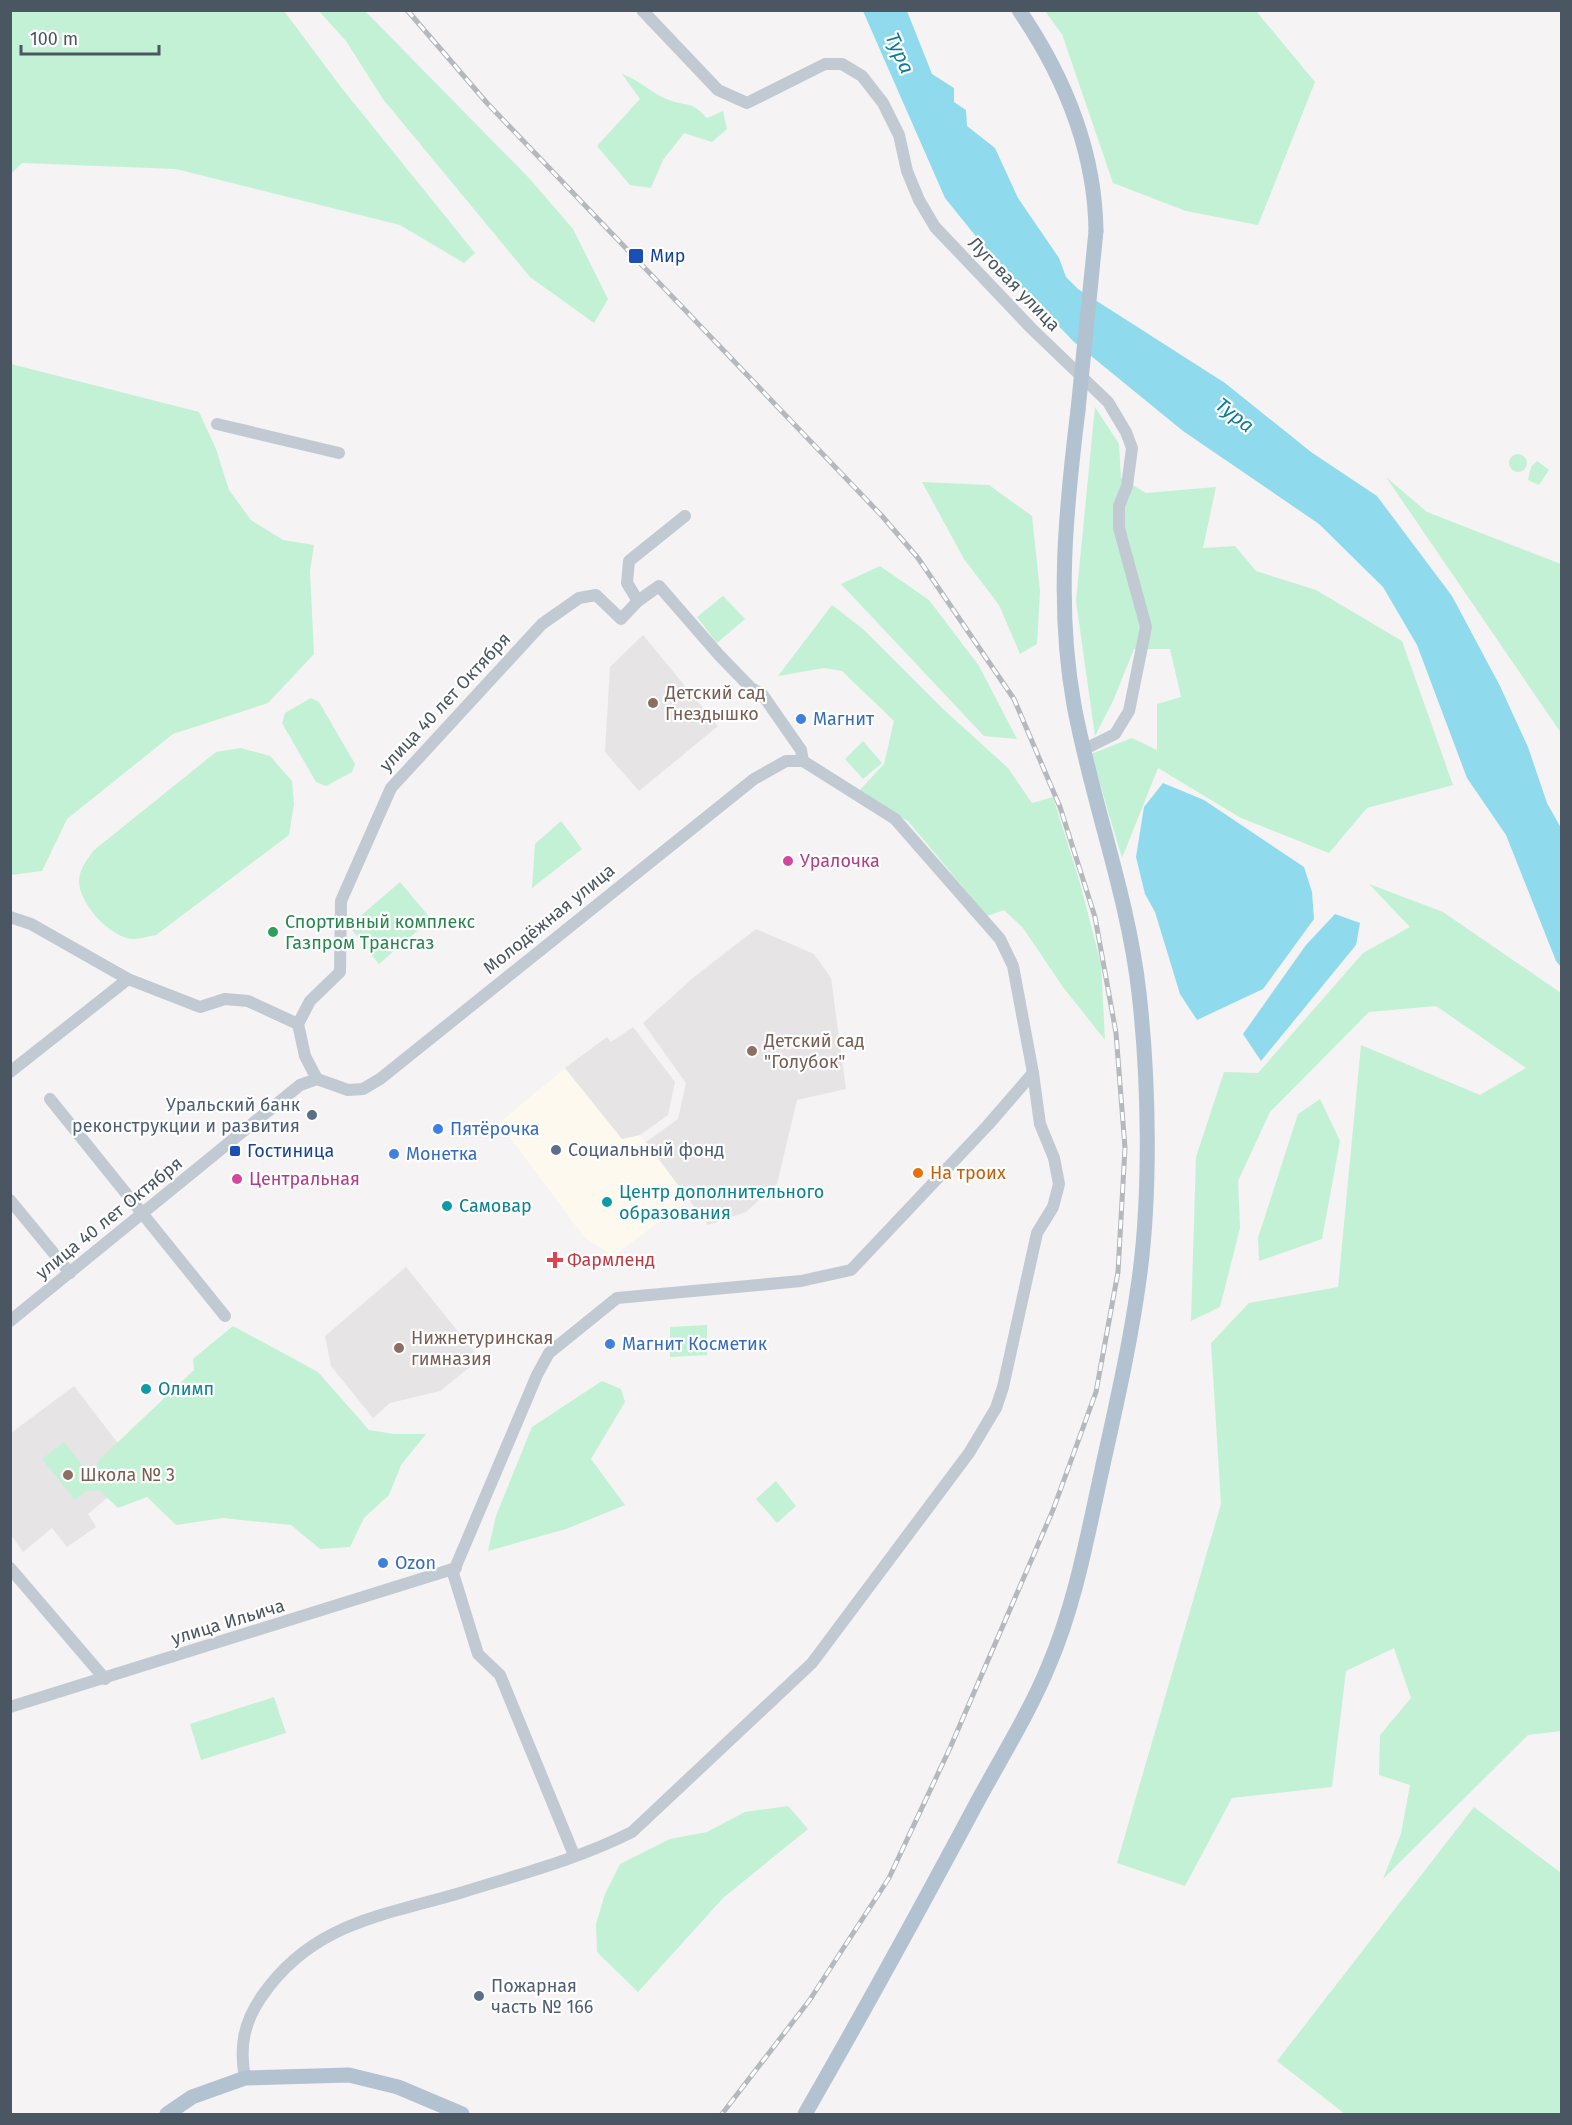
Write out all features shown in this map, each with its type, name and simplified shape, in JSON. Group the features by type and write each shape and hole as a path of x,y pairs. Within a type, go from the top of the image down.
{"main road":[{"path":"805,2115 915,1917 1049,1666 1070,1605 1127,1355 1140,1278 1146,1194 1140,998 1131,933 1083,750 1073,699 1063,605 1068,498 1096,231 1096,198 1087,153 1071,102 1019,10"},
{"path":"167,2115 192,2097 245,2078 349,2075 398,2087 462,2115"}],"street":[{"name":"Луговая улица","path":"642,10 718,90 747,104 825,64 842,64 862,76 883,103 899,135 907,171 919,200 935,227 1031,328 1108,402 1132,448 1127,486 1119,506 1119,528 1146,627 1129,711 1115,734 1083,750"},
{"path":"217,424 339,453"},
{"path":"245,2078 241,2043 247,2021 275,1976 290,1962 315,1945 355,1923 391,1910 458,1893 610,1843 632,1832 812,1662 919,1523 986,1427 1003,1387 1037,1233 1053,1207 1059,1184 1054,1158 1040,1124 1013,966 1000,939 895,819 803,761 801,750 762,694 751,688 719,655 659,586 638,601 627,583 629,561 686,516"},
{"name":"улица 40 лет Октября","path":"298,1024 310,1001 340,972 341,901 391,788 542,624 579,598 596,595 621,619 638,601"},
{"name":"Молодёжная улица","path":"316,1079 348,1090 363,1089 380,1079 754,779 786,761 803,761"},
{"path":"10,917 31,924 128,979 200,1006 225,999 248,1001 298,1024 305,1056 316,1079"},
{"path":"10,1072 128,979"},
{"path":"574,1855 500,1675 478,1654 453,1573 549,1353 617,1298 801,1281 851,1270 988,1125 1033,1073"},
{"name":"улица 40 лет Октября","path":"10,1321 300,1085 316,1079"},
{"path":"50,1099 225,1316"},
{"path":"10,1200 70,1273"},
{"path":"10,1568 105,1679"},
{"name":"улица Ильича","path":"10,1707 456,1568"}],"shaded area":[{"name":"Детский сад Гнездышко","path":"643,635 718,726 639,791 605,752 610,667"},
{"name":"Детский сад \"Голубок\"","path":"756,929 814,954 831,978 846,1089 797,1100 777,1184 746,1212 708,1225 646,1142 678,1119 686,1083 643,1023 694,977"},
{"path":"633,1027 675,1082 668,1115 640,1135 622,1139 565,1068 607,1037 611,1042"},
{"path":"565,1068 622,1139 640,1135 689,1200 613,1256 584,1237 499,1123"},
{"name":"Нижнетуринская гимназия","path":"406,1267 480,1359 440,1391 390,1403 373,1418 331,1366 325,1336"},
{"name":"Школа № 3","path":"74,1386 120,1446 127,1481 88,1514 96,1527 67,1547 52,1528 23,1552 11,1535 11,1433"}],"green space":[{"path":"11,10 284,11 340,86 475,253 464,263 400,225 176,169 22,163 11,174"},
{"path":"319,11 365,11 529,178 573,229 608,299 594,323 530,277 383,99 346,41"},
{"path":"1045,11 1256,11 1315,82 1258,225 1186,211 1113,183 1062,34"},
{"path":"622,74 663,97 692,106 707,118 723,111 727,129 712,142 684,133 663,160 651,188 630,185 597,146 640,99"},
{"path":"11,364 199,412 216,449 229,490 251,520 283,540 314,545 310,571 314,654 268,703 173,734 67,819 42,871 11,875"},
{"path":"1095,407 1119,444 1121,478 1146,493 1216,487 1203,548 1235,546 1256,571 1316,590 1402,641 1453,785 1367,808 1329,853 1241,818 1158,768 1122,858 1091,754 1132,738 1157,750 1157,704 1181,697 1170,649 1134,649 1113,701 1095,736 1076,601"},
{"path":"1518,454 1524,457 1527,463 1524,469 1518,472 1512,469 1509,463 1512,457"},
{"path":"1537,461 1549,470 1539,485 1528,480 1531,467"},
{"path":"1386,477 1427,512 1561,564 1561,733"},
{"path":"922,482 989,485 1032,516 1040,591 1037,644 1020,654 999,605 964,559"},
{"path":"880,566 929,600 979,666 1017,739 984,736 841,584"},
{"path":"723,596 745,619 717,643 697,617"},
{"path":"832,605 863,629 942,708 1008,768 1032,803 1053,797 1080,883 1101,964 1105,1040 1063,987 1023,928 1004,910 987,916 908,821 857,793 884,764 894,721 842,671 824,668 778,676"},
{"path":"311,698 319,702 355,764 352,772 326,786 316,782 282,723 285,713"},
{"path":"863,741 882,763 863,779 845,759"},
{"path":"241,748 270,756 292,781 294,804 289,835 156,935 133,939 115,933 97,918 80,890 80,873 93,851 216,752"},
{"path":"561,821 582,849 532,888 535,844"},
{"path":"400,882 431,919 379,964 349,926"},
{"path":"1369,884 1443,912 1561,993 1561,1731 1528,1735 1383,1879 1401,1834 1410,1785 1379,1775 1380,1735 1411,1698 1394,1648 1346,1671 1332,1787 1232,1798 1185,1886 1117,1863 1221,1504 1211,1343 1249,1303 1338,1287 1361,1045 1480,1095 1526,1068 1436,1006 1369,1012 1270,1112 1238,1181 1240,1228 1220,1307 1191,1321 1196,1157 1224,1072 1258,1073 1363,953 1410,927"},
{"path":"1320,1099 1340,1141 1322,1239 1259,1261 1258,1238 1298,1114"},
{"path":"707,1325 707,1355 670,1357 670,1327"},
{"path":"233,1326 318,1372 369,1430 394,1434 426,1434 401,1465 389,1495 364,1518 350,1547 320,1549 291,1525 223,1518 176,1525 147,1497 118,1508 99,1490 86,1491 75,1500 42,1459 64,1442 92,1478 98,1461 194,1370 193,1359"},
{"path":"602,1381 621,1389 625,1402 591,1459 625,1505 566,1529 488,1551 496,1516 532,1427"},
{"path":"776,1481 796,1506 777,1523 756,1499"},
{"path":"274,1697 286,1733 201,1760 190,1724"},
{"path":"788,1806 808,1829 723,1898 638,1992 597,1952 596,1924 605,1894 620,1864 670,1839 707,1832 745,1812"},
{"path":"1474,1807 1561,1873 1561,2114 1345,2114 1277,2061"}],"water":[{"name":"Тура","path":"863,11 907,11 932,74 954,88 954,102 966,110 967,126 995,148 1018,198 1059,258 1066,277 1078,289 1225,383 1311,452 1377,496 1452,596 1500,686 1528,747 1547,803 1561,828 1561,967 1556,961 1506,835 1467,778 1417,645 1383,587 1319,524 1183,431 1074,342 991,255 945,198"},
{"path":"1163,783 1204,800 1304,867 1312,892 1314,919 1263,989 1197,1020 1180,994 1155,912 1145,894 1136,857 1144,807"},
{"path":"1335,914 1360,923 1356,945 1261,1061 1243,1034 1306,945"}],"railway":[{"path":"407,10 487,103 882,516 918,558 1014,699 1060,807 1095,917 1116,1033 1125,1148 1118,1272 1096,1392 1053,1510 950,1748 889,1878 809,2001 722,2114"}],"place":[{"name":"Мир","path":"636,256"},
{"name":"Детский сад Гнездышко","path":"653,703"},
{"name":"Магнит","path":"801,719"},
{"name":"Уралочка","path":"788,861"},
{"name":"Спортивный комплекс Газпром Трансгаз","path":"273,932"},
{"name":"Детский сад \"Голубок\"","path":"752,1051"},
{"name":"Уральский банк реконструкции и развития","path":"312,1115"},
{"name":"Пятёрочка","path":"438,1129"},
{"name":"Социальный фонд","path":"556,1150"},
{"name":"Гостиница","path":"235,1151"},
{"name":"Монетка","path":"394,1154"},
{"name":"На троих","path":"918,1173"},
{"name":"Центральная","path":"237,1179"},
{"name":"Центр дополнительного образования","path":"607,1202"},
{"name":"Самовар","path":"447,1206"},
{"name":"Фармленд","path":"555,1260"},
{"name":"Магнит Косметик","path":"610,1344"},
{"name":"Нижнетуринская гимназия","path":"399,1348"},
{"name":"Олимп","path":"146,1389"},
{"name":"Школа № 3","path":"68,1475"},
{"name":"Ozon","path":"383,1563"},
{"name":"Пожарная часть № 166","path":"479,1996"}]}
